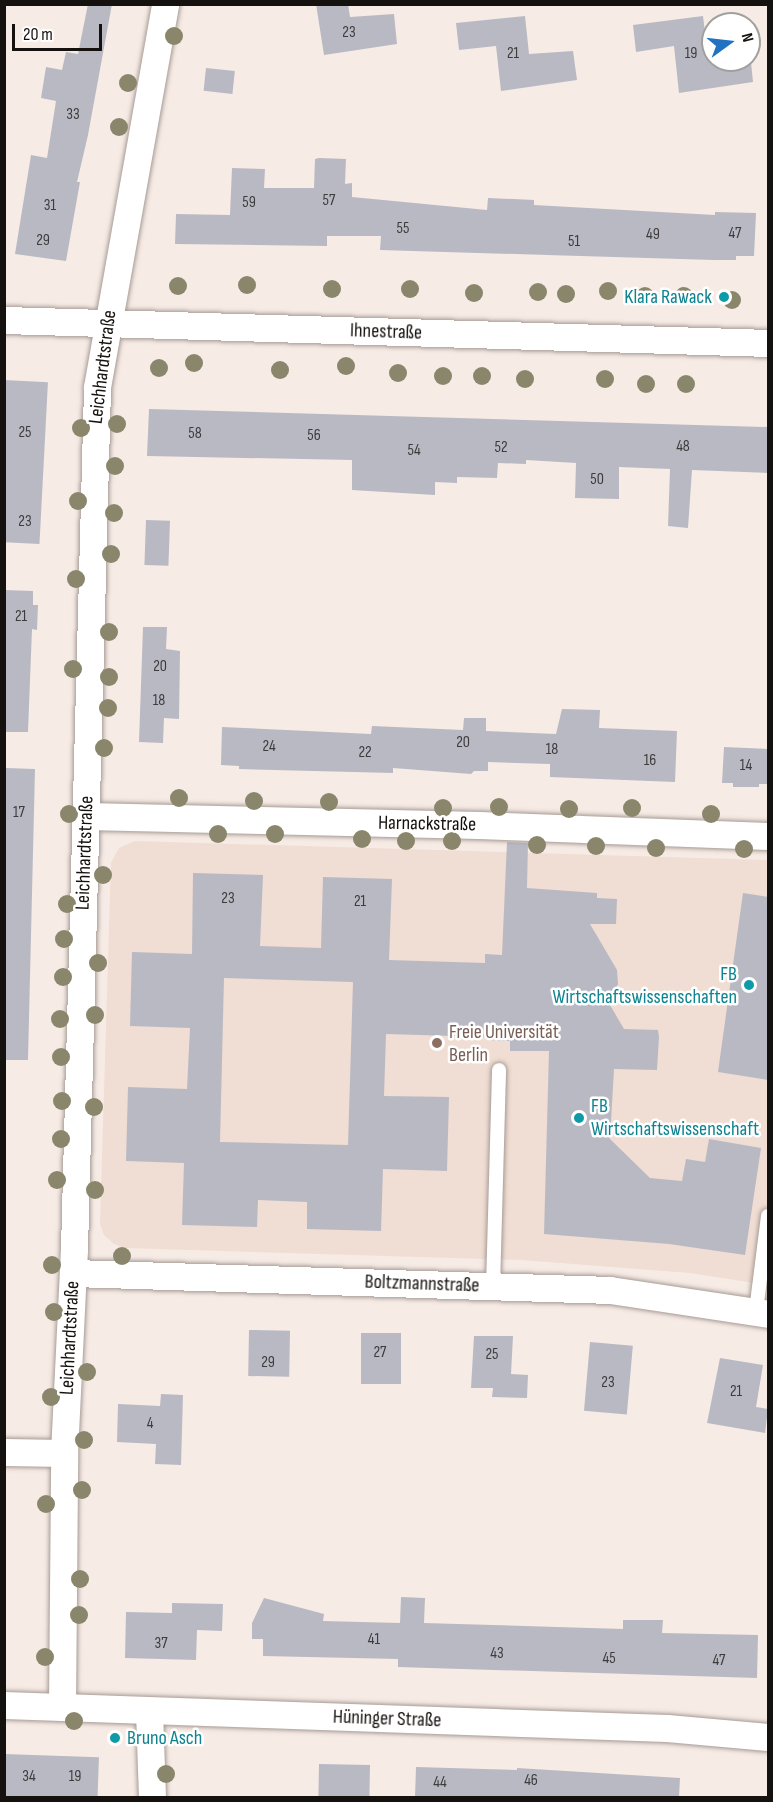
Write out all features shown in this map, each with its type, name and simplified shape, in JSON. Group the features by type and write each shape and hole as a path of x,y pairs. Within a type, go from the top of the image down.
{"street":[{"name":"Leichhardtstraße","path":"62,1707 64,1453 73,1274 97,387 106,323 165,4"},
{"name":"Ihnestraße","path":"4,320 768,343"},
{"name":"Harnackstraße","path":"86,816 479,825 768,836"},
{"name":"Boltzmannstraße","path":"73,1274 610,1290 762,1313"},
{"path":"4,1452 64,1453"},
{"name":"Hüninger Straße","path":"4,1705 149,1712 667,1728 768,1737"},
{"path":"149,1712 152,1797"}],"lane":[{"path":"493,1287 498,1070"},
{"path":"762,1313 768,1216"}],"shaded area":[{"name":"Freie Universität Berlin","path":"135,841 768,860 768,1285 690,1273 522,1260 125,1248 114,1244 104,1235 100,1224 111,863 119,848"}],"building":[{"path":"88,4 112,4 77,182 80,182 66,261 15,254 31,155 47,158 56,101 41,98 46,67 62,70 66,52 78,54"},
{"path":"316,4 348,4 350,17 394,14 397,44 324,55"},
{"path":"525,16 529,54 573,51 577,80 501,91 496,46 459,50 456,23"},
{"path":"701,16 701,72 752,72 753,82 679,93 674,46 636,52 633,25"},
{"path":"206,68 235,71 232,94 204,91"},
{"path":"315,159 346,159 345,184 352,183 352,197 487,210 488,198 534,200 534,205 715,215 715,212 756,213 754,256 736,256 736,260 714,260 380,250 381,236 327,236 327,246 175,244 176,214 230,215 232,168 265,169 264,188 314,188"},
{"path":"4,380 48,382 39,544 4,542"},
{"path":"149,409 768,427 768,473 692,470 688,528 668,526 670,469 619,467 619,499 575,498 576,463 526,460 526,464 498,463 497,478 457,477 457,483 435,482 435,495 352,490 352,460 147,456"},
{"path":"146,520 170,521 168,566 144,565"},
{"path":"4,590 33,591 33,605 38,605 37,630 32,629 28,732 4,732"},
{"path":"143,627 167,627 166,649 180,651 179,719 164,718 163,743 139,742"},
{"path":"562,709 600,710 599,728 677,731 675,782 550,777 550,764 488,762 488,771 474,771 471,774 393,768 393,773 239,769 239,766 221,765 222,727 371,734 372,726 463,730 464,718 486,718 486,731 556,734"},
{"path":"724,747 768,749 768,784 759,784 759,787 733,787 733,783 722,783"},
{"path":"6,768 35,769 28,1060 4,1060"},
{"path":"507,842 528,843 527,888 597,893 597,898 617,899 616,924 590,924 617,970 618,984 610,1005 624,1029 658,1030 659,1037 657,1070 614,1069 610,1139 650,1178 682,1181 686,1159 705,1162 709,1139 761,1148 745,1255 669,1244 544,1234 549,1051 510,1051 510,1041 487,1040 487,1037 386,1034 384,1096 449,1097 447,1171 383,1169 381,1231 307,1229 307,1202 258,1200 257,1227 182,1225 184,1163 126,1161 128,1087 187,1089 190,1028 130,1026 132,952 192,954 193,873 263,875 260,946 321,948 323,877 392,879 389,960 485,963 485,954 502,955","holes":["224,978 353,982 348,1145 220,1142"]},
{"name":"FB Wirtschaftswissenschaften","path":"743,893 768,897 768,1080 718,1072"},
{"path":"249,1330 290,1331 289,1377 248,1376"},
{"path":"361,1333 401,1333 401,1384 361,1384"},
{"path":"474,1336 513,1336 511,1374 528,1375 527,1398 492,1397 493,1388 471,1388"},
{"path":"590,1342 633,1346 627,1414 584,1411"},
{"path":"720,1358 763,1365 756,1407 768,1409 765,1433 707,1423"},
{"path":"161,1394 183,1395 181,1465 155,1464 156,1444 117,1442 118,1404 160,1406"},
{"path":"401,1597 425,1598 424,1623 623,1629 623,1620 663,1620 662,1633 758,1635 757,1678 398,1667 398,1659 263,1656 263,1639 252,1639 252,1623 264,1598 324,1614 323,1621 400,1623"},
{"path":"172,1603 223,1604 222,1631 197,1630 196,1660 125,1658 126,1612 172,1613"},
{"path":"4,1754 99,1757 98,1798 4,1797"},
{"path":"319,1764 370,1765 369,1798 318,1797"},
{"path":"416,1767 517,1770 517,1768 680,1778 679,1797 415,1797"}],"place":[{"name":"Klara Rawack","path":"724,297"},
{"name":"FB Wirtschaftswissenschaften","path":"749,985"},
{"name":"Freie Universität Berlin","path":"437,1043"},
{"name":"FB Wirtschaftswissenschaft","path":"579,1118"},
{"name":"Bruno Asch","path":"115,1738"}]}
